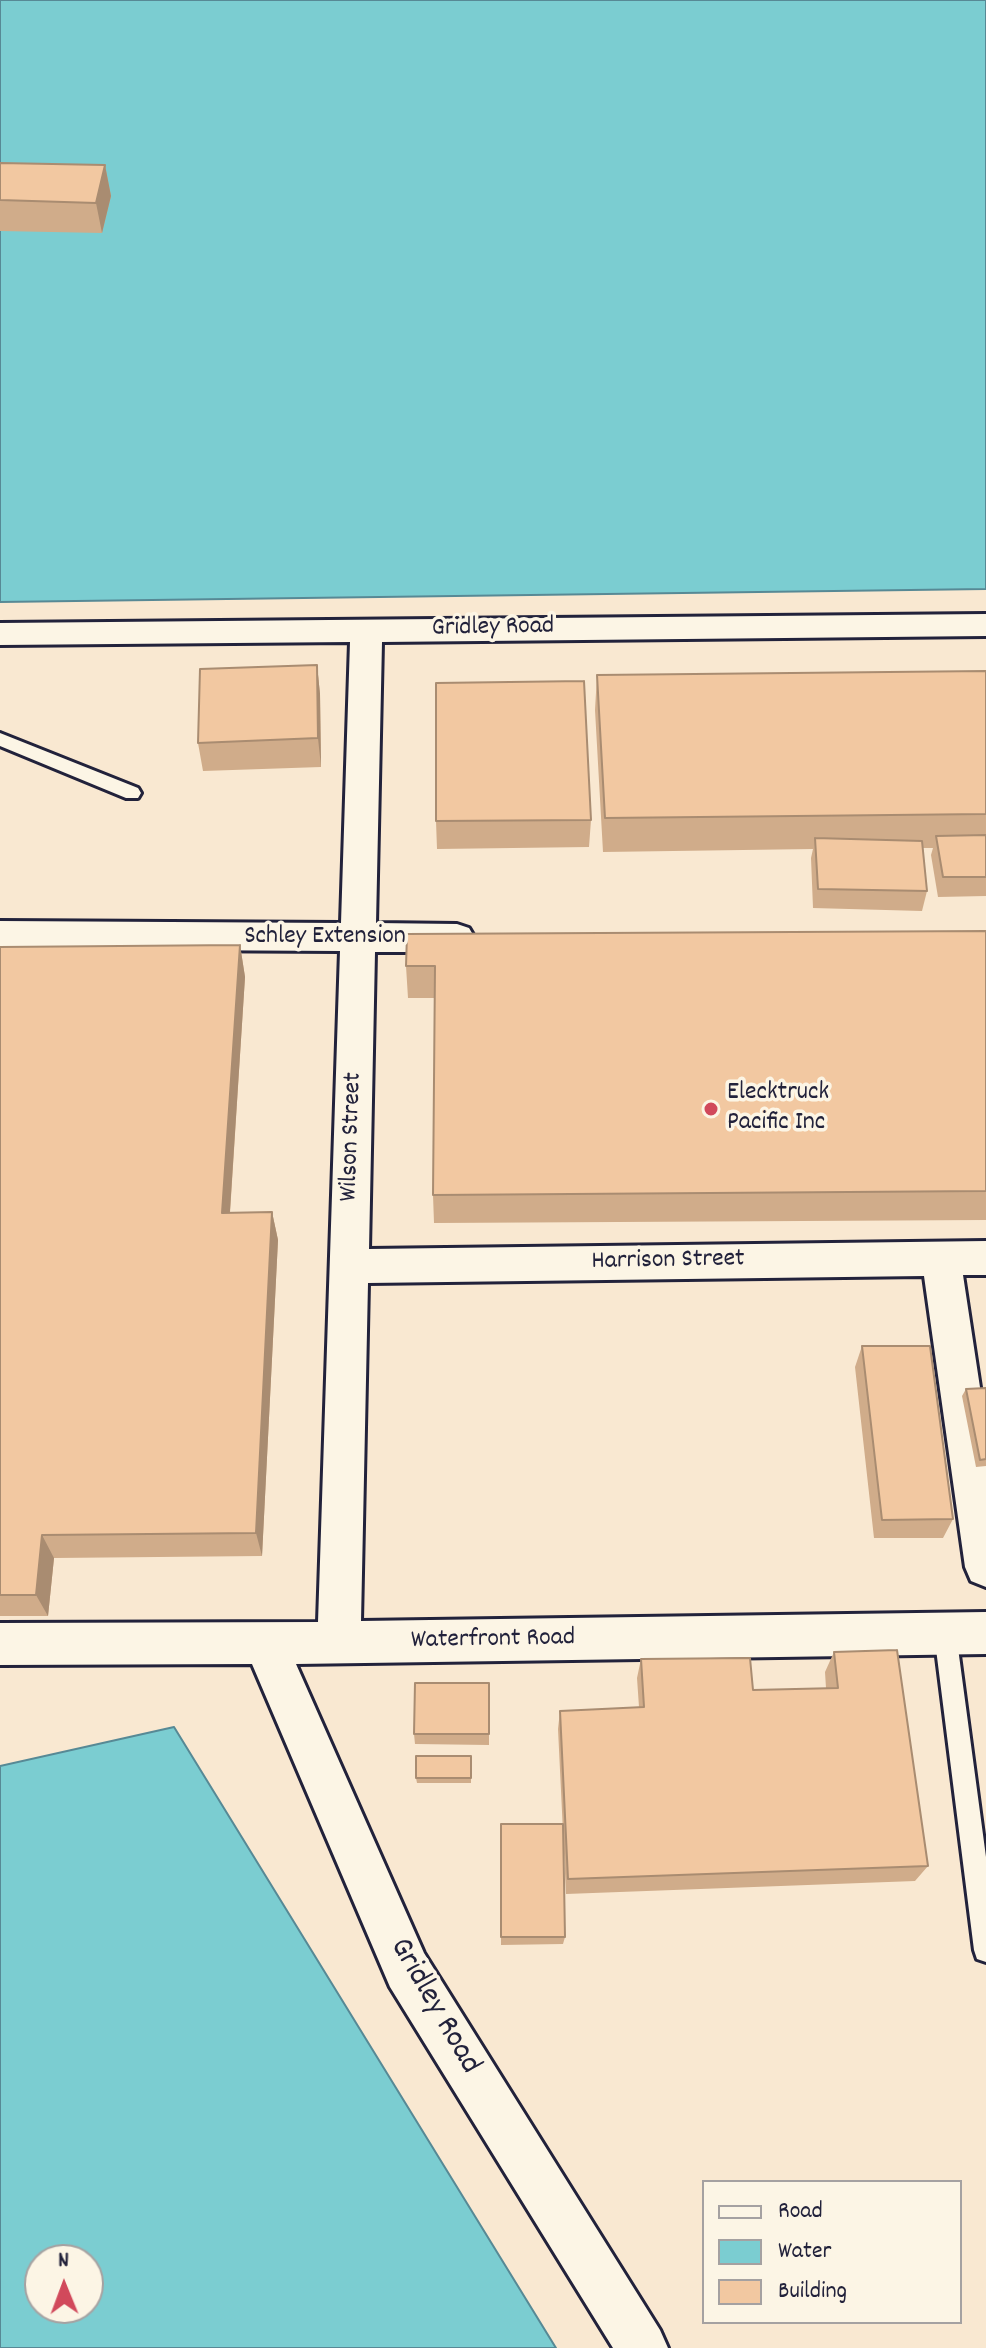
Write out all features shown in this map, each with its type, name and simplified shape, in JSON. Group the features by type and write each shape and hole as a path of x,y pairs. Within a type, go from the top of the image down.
{"street":[{"name":"Gridley Road","path":"0,634 986,625"},
{"name":"Wilson Street","path":"339,1643 366,631"},
{"name":"Schley Extension","path":"0,935 358,940 483,938"},
{"name":"Harrison Street","path":"349,1266 986,1258"},
{"path":"941,1259 986,1567"},
{"name":"Waterfront Road","path":"0,1644 265,1644 965,1633"},
{"name":"Gridley Road","path":"265,1644 407,1970 642,2348"}],"lane":[{"path":"0,739 132,793"},
{"path":"965,1633 986,1950"}],"water":[{"path":"0,0 986,0 986,589 0,602"},
{"path":"174,1727 556,2348 0,2348 0,1766"}],"building":[{"path":"0,163 105,165 96,203 0,200"},
{"path":"317,665 318,738 198,743 200,669"},
{"path":"986,671 986,814 605,818 597,675"},
{"path":"584,681 591,820 436,821 436,683"},
{"path":"986,835 986,877 943,877 936,836"},
{"path":"815,838 922,841 927,891 818,889"},
{"name":"Elecktruck Pacific Inc","path":"986,931 986,1191 433,1195 435,966 406,966 407,934"},
{"path":"240,945 222,1213 272,1212 256,1533 42,1535 36,1595 0,1595 0,947"},
{"path":"862,1346 930,1346 953,1519 882,1520"},
{"path":"986,1388 986,1459 980,1460 966,1389"},
{"path":"897,1650 928,1866 568,1879 560,1711 644,1707 641,1659 750,1658 753,1690 838,1688 834,1652"},
{"path":"415,1683 489,1683 489,1734 414,1734"},
{"path":"416,1756 471,1756 471,1778 416,1778"},
{"path":"501,1824 563,1824 565,1937 501,1937"}],"place":[{"name":"Elecktruck Pacific Inc","path":"711,1109"}]}
